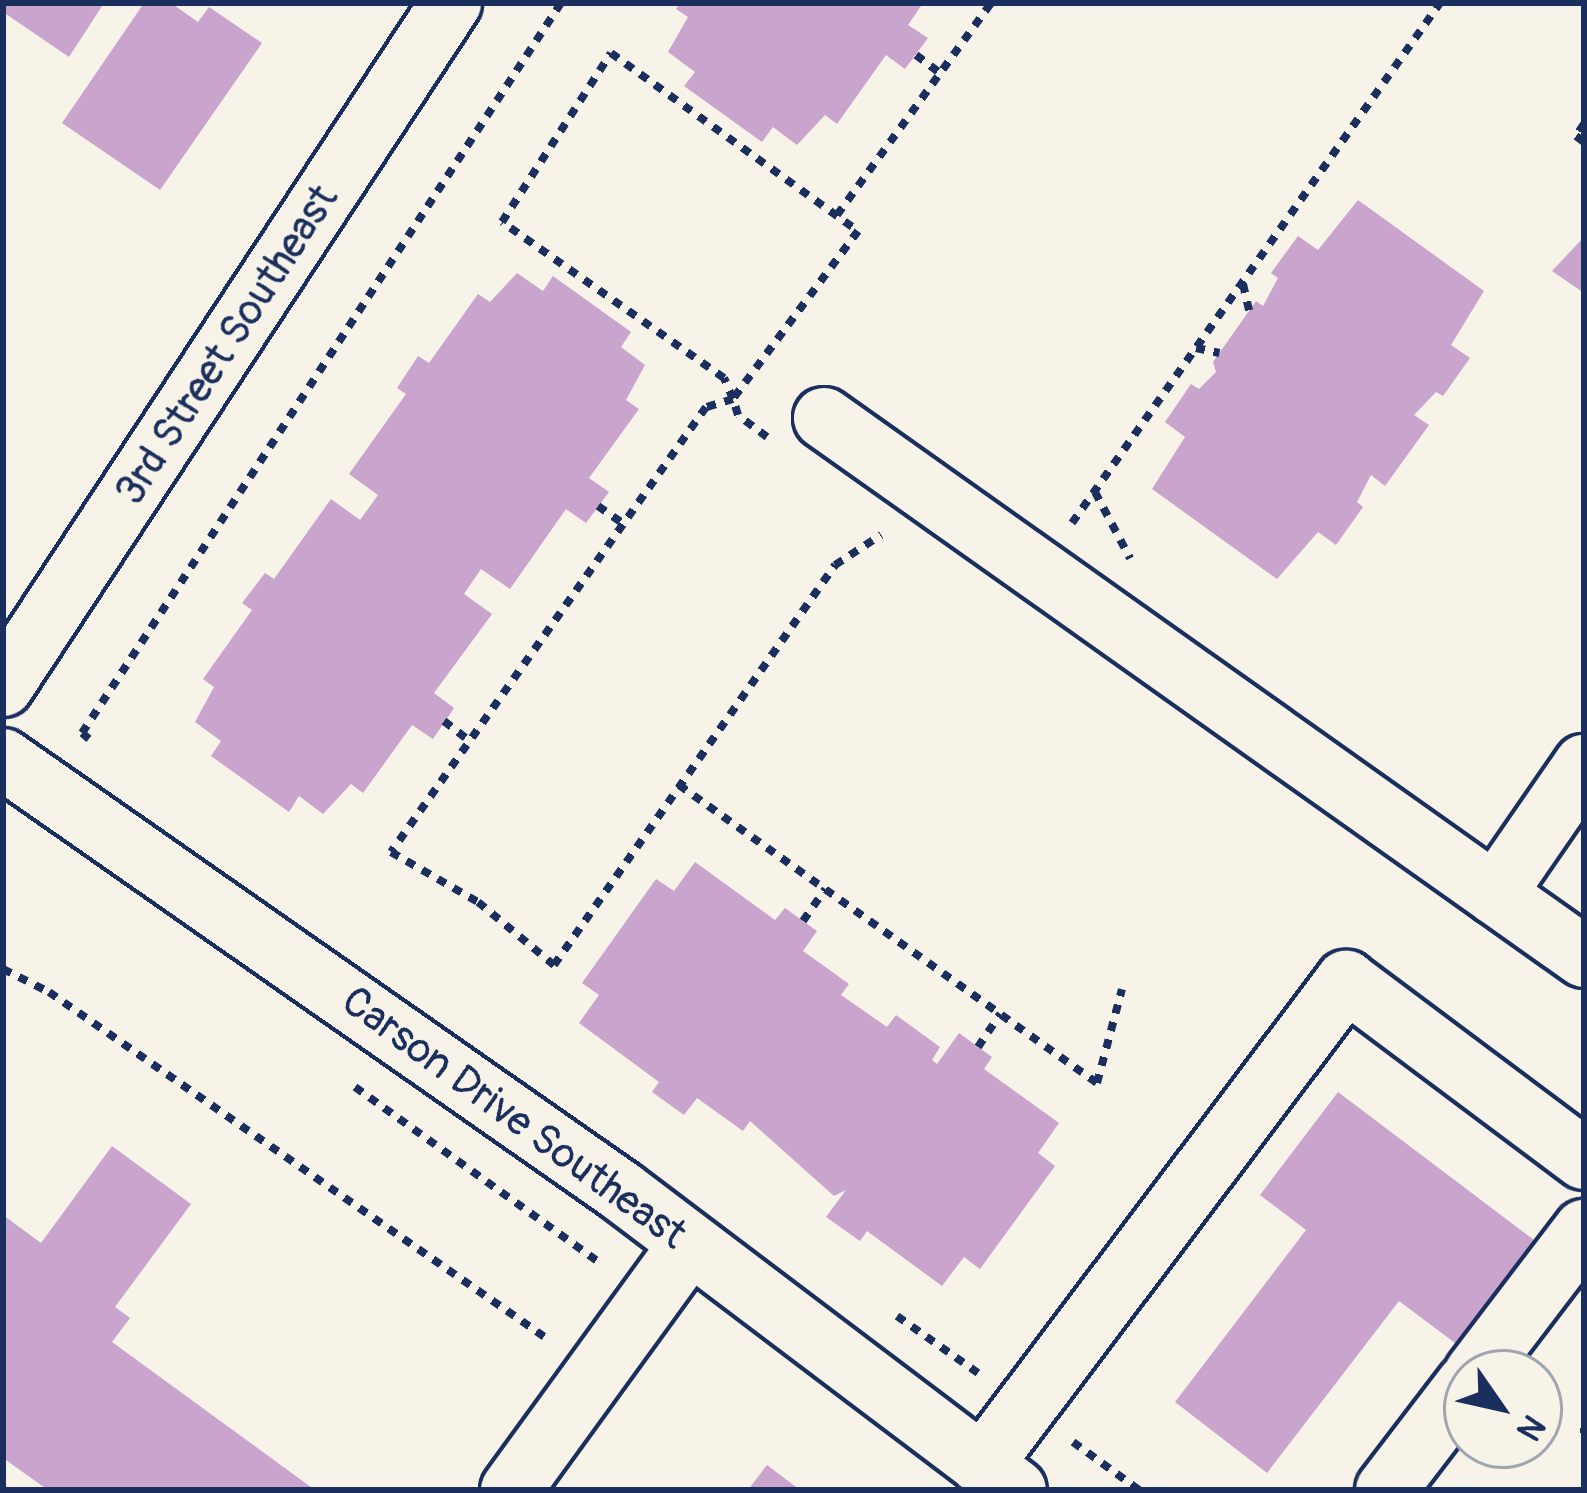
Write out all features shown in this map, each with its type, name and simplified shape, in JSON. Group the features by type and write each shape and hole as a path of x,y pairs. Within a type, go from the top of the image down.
{"street":[{"name":"3rd Street Southeast","path":"3,686 442,6"},
{"path":"800,431 1039,570 1495,894 1575,930"},
{"name":"Carson Drive Southeast","path":"3,759 690,1244 999,1478"},
{"path":"1495,894 1584,765"},
{"path":"999,1478 1025,1408 1346,981 1584,1159"},
{"path":"1493,1349 1584,1230"},
{"path":"511,1490 690,1244"},
{"path":"1386,1490 1443,1415"}],"path":[{"path":"101,747 82,734 561,3"},
{"path":"836,216 991,3"},
{"path":"1039,570 1440,3"},
{"path":"800,431 738,415 734,399 724,378 502,222 610,52 858,231 734,399 706,407 391,852 478,902 554,964 836,565 892,527 873,513"},
{"path":"916,55 940,73"},
{"path":"1584,124 1576,136 1584,142"},
{"path":"1242,283 1249,310"},
{"path":"1196,348 1219,353"},
{"path":"598,506 624,524"},
{"path":"444,722 470,741"},
{"path":"680,785 1096,1083 1122,989"},
{"path":"803,921 825,889"},
{"path":"3,969 49,992 596,1373"},
{"path":"978,1047 1000,1014"},
{"path":"340,1076 650,1299"},
{"path":"891,1311 1139,1490"}],"building":[{"path":"3,3 104,3 69,57 3,12"},
{"path":"144,3 171,3 198,22 209,7 262,43 160,190 62,123"},
{"path":"680,3 923,3 908,25 928,38 905,69 886,55 837,124 825,115 797,145 773,127 762,142 684,86 695,72 668,52 688,17 676,9"},
{"path":"1358,200 1484,291 1451,345 1470,358 1443,396 1436,392 1414,415 1429,425 1385,486 1371,475 1357,502 1363,507 1336,545 1318,532 1277,579 1152,489 1185,437 1165,422 1191,384 1199,389 1216,372 1213,362 1256,301 1263,306 1278,278 1271,273 1298,236 1318,250"},
{"path":"1584,237 1584,293 1552,271"},
{"path":"517,273 543,291 553,276 631,332 621,347 645,365 626,400 639,409 589,478 609,492 586,523 566,509 510,589 481,569 464,594 492,614 434,693 454,708 433,739 412,725 363,793 351,784 323,814 299,796 289,812 211,756 221,741 195,722 214,687 203,679 252,610 242,603 265,573 274,579 331,499 360,520 378,495 349,474 406,394 397,388 418,356 429,363 478,294 490,302"},
{"path":"695,862 775,920 785,908 817,931 803,951 849,984 841,995 887,1027 896,1015 940,1047 932,1060 937,1064 959,1033 992,1057 984,1069 1059,1123 1038,1153 1055,1166 980,1269 964,1257 942,1286 867,1231 860,1241 826,1217 846,1190 834,1196 750,1121 743,1131 697,1098 684,1115 652,1092 659,1082 579,1023 599,995 582,983 656,879 674,891"},
{"path":"1338,1092 1550,1252 1476,1349 1463,1349 1399,1301 1267,1473 1175,1402 1306,1230 1260,1195"},
{"path":"112,1146 191,1204 115,1307 130,1318 112,1342 315,1490 48,1490 3,1458 3,1215 41,1243"},
{"path":"767,1465 800,1490 748,1490"}]}
